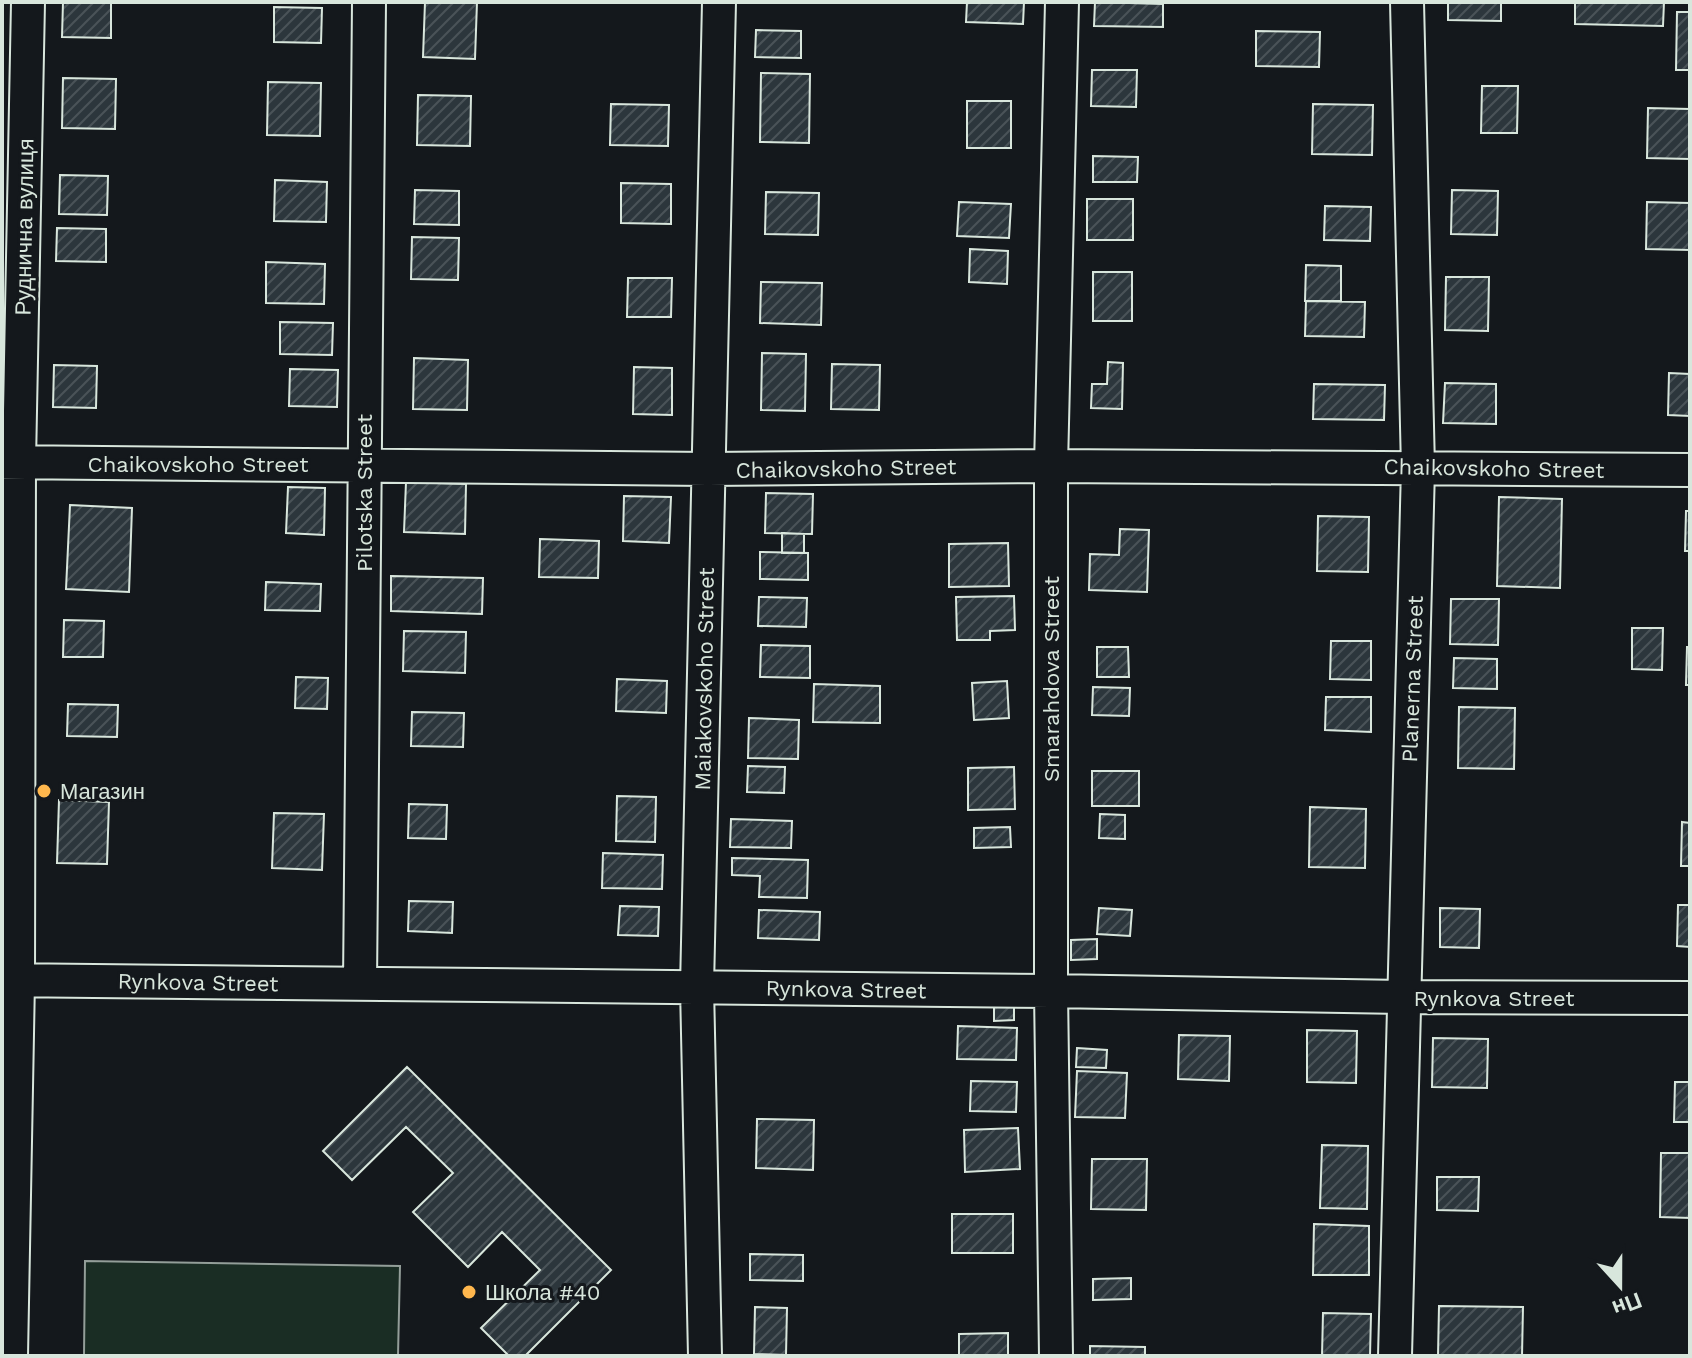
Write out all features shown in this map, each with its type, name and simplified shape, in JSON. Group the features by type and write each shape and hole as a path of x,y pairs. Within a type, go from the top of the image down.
{"street":[{"name":"Руднична вулиця","path":"11,1356 11,462 28,2"},
{"name":"Pilotska Street","path":"360,984 369,2"},
{"name":"Maiakovskoho Street","path":"705,1356 697,987 719,2"},
{"name":"Smarahdova Street","path":"1056,1356 1051,991 1051,466 1062,2"},
{"name":"Planerna Street","path":"1395,1356 1418,468 1407,2"},
{"name":"Chaikovskoho Street","path":"11,462 708,469 1051,466 1690,470"},
{"name":"Rynkova Street","path":"10,980 1690,998"}],"green space":[{"path":"85,1261 400,1266 398,1356 84,1356"}],"building":[{"path":"63,2 111,2 111,38 62,37"},
{"path":"425,2 477,2 475,59 423,57"},
{"path":"967,2 1024,2 1023,24 966,22"},
{"path":"1095,2 1163,4 1163,27 1094,26"},
{"path":"1448,2 1501,2 1501,21 1448,20"},
{"path":"1575,2 1664,2 1663,26 1575,24"},
{"path":"274,7 322,8 321,43 274,42"},
{"path":"1677,12 1690,12 1690,70 1676,70"},
{"path":"756,30 801,31 801,58 755,57"},
{"path":"1256,31 1320,32 1319,67 1256,66"},
{"path":"1092,70 1137,70 1136,107 1091,106"},
{"path":"761,73 810,74 809,143 760,142"},
{"path":"63,78 116,79 115,129 62,128"},
{"path":"268,82 321,83 320,136 267,135"},
{"path":"1482,86 1518,86 1517,133 1481,133"},
{"path":"418,95 471,96 470,146 417,145"},
{"path":"967,101 1011,101 1011,148 967,148"},
{"path":"611,104 669,105 668,146 610,145"},
{"path":"1313,104 1373,105 1372,155 1312,154"},
{"path":"1648,108 1690,109 1690,159 1647,158"},
{"path":"1093,156 1138,157 1137,182 1093,182"},
{"path":"60,175 108,176 107,215 59,214"},
{"path":"275,180 327,182 326,222 274,221"},
{"path":"621,183 671,184 671,224 621,223"},
{"path":"415,190 459,191 459,225 414,224"},
{"path":"1452,190 1498,191 1497,235 1451,234"},
{"path":"766,192 819,193 818,235 765,234"},
{"path":"1087,199 1133,199 1133,240 1087,240"},
{"path":"959,202 1011,204 1009,238 957,236"},
{"path":"1647,202 1690,203 1690,250 1646,249"},
{"path":"1325,206 1371,207 1370,241 1324,240"},
{"path":"57,228 106,229 106,262 56,261"},
{"path":"412,237 459,238 458,280 411,279"},
{"path":"970,249 1008,251 1007,284 969,282"},
{"path":"266,262 325,264 324,304 266,303"},
{"path":"1306,265 1341,266 1341,301 1305,301"},
{"path":"1093,272 1132,272 1132,321 1093,321"},
{"path":"1446,277 1489,277 1488,331 1445,330"},
{"path":"628,278 672,278 671,317 627,317"},
{"path":"761,282 822,283 821,325 760,323"},
{"path":"1306,301 1365,302 1364,337 1305,336"},
{"path":"280,322 333,323 332,355 280,354"},
{"path":"762,353 806,354 805,411 761,410"},
{"path":"414,358 468,360 467,410 413,409"},
{"path":"1108,362 1123,363 1122,409 1091,408 1092,384 1107,384"},
{"path":"832,364 880,365 879,410 831,409"},
{"path":"54,365 97,366 96,408 53,407"},
{"path":"634,367 672,368 672,415 633,414"},
{"path":"290,369 338,370 337,407 289,406"},
{"path":"1669,373 1690,374 1690,416 1668,415"},
{"path":"1445,383 1496,384 1496,424 1443,423"},
{"path":"1314,384 1385,385 1384,420 1313,419"},
{"path":"406,482 466,484 465,534 404,532"},
{"path":"288,487 325,488 324,535 286,533"},
{"path":"766,493 813,494 812,534 765,533"},
{"path":"624,496 671,497 669,543 623,541"},
{"path":"1499,497 1562,499 1560,588 1497,586"},
{"path":"70,505 132,508 129,592 66,589"},
{"path":"1686,511 1690,511 1690,551 1685,551"},
{"path":"1318,516 1369,517 1368,572 1317,571"},
{"path":"1120,529 1149,530 1147,592 1089,590 1090,554 1119,555"},
{"path":"782,533 804,534 804,553 782,553"},
{"path":"540,539 599,541 598,578 539,577"},
{"path":"1008,543 1009,586 949,587 949,544"},
{"path":"760,552 808,553 808,580 760,579"},
{"path":"391,576 483,578 482,614 391,611"},
{"path":"266,582 321,584 320,611 265,610"},
{"path":"1014,596 1015,630 990,631 990,640 957,640 956,597"},
{"path":"759,597 807,598 806,627 758,626"},
{"path":"1451,599 1499,599 1498,645 1450,644"},
{"path":"64,620 104,621 103,657 63,657"},
{"path":"1632,628 1663,628 1662,670 1632,669"},
{"path":"404,631 466,632 465,673 403,671"},
{"path":"1331,641 1371,641 1371,680 1330,679"},
{"path":"761,645 810,646 810,678 760,677"},
{"path":"1097,647 1128,647 1129,677 1097,677"},
{"path":"1687,647 1690,647 1690,685 1686,685"},
{"path":"1454,658 1497,659 1497,689 1453,688"},
{"path":"296,677 328,678 327,709 295,708"},
{"path":"617,679 667,681 666,713 616,711"},
{"path":"1007,681 1009,718 974,720 972,683"},
{"path":"814,684 880,686 880,723 813,722"},
{"path":"1093,687 1130,688 1129,716 1092,715"},
{"path":"1326,697 1371,697 1371,732 1325,730"},
{"path":"68,704 118,705 117,737 67,736"},
{"path":"1459,707 1515,708 1514,769 1458,768"},
{"path":"412,712 464,713 463,747 411,746"},
{"path":"749,718 799,720 798,759 748,758"},
{"path":"748,766 785,767 784,793 747,792"},
{"path":"1014,767 1015,809 968,810 968,768"},
{"path":"1092,771 1139,771 1139,806 1092,806"},
{"path":"617,796 656,797 655,842 616,841"},
{"path":"59,800 109,802 107,864 57,863"},
{"path":"409,804 447,805 446,839 408,838"},
{"path":"1310,807 1366,809 1365,868 1309,867"},
{"path":"274,813 324,814 322,870 272,868"},
{"path":"1100,814 1125,815 1125,839 1099,838"},
{"path":"731,819 792,821 791,848 730,847"},
{"path":"1682,822 1690,823 1690,866 1681,866"},
{"path":"1010,827 1011,847 974,848 974,828"},
{"path":"603,853 663,855 662,889 602,888"},
{"path":"732,858 808,860 807,898 759,897 760,876 732,875"},
{"path":"409,901 453,902 452,933 408,931"},
{"path":"1678,905 1690,905 1690,947 1677,946"},
{"path":"620,906 659,907 658,936 618,935"},
{"path":"1099,908 1132,910 1130,936 1097,934"},
{"path":"1440,908 1480,909 1479,948 1440,947"},
{"path":"759,910 820,912 819,940 758,938"},
{"path":"1097,939 1097,959 1071,960 1071,940"},
{"path":"994,1006 1014,1006 1014,1020 994,1021"},
{"path":"958,1026 1017,1028 1016,1060 957,1059"},
{"path":"1307,1030 1357,1031 1356,1083 1307,1082"},
{"path":"1179,1035 1230,1036 1229,1081 1178,1079"},
{"path":"1433,1038 1488,1039 1487,1088 1432,1087"},
{"path":"1077,1048 1107,1050 1106,1068 1076,1067"},
{"path":"407,1067 611,1270 525,1356 509,1356 481,1328 540,1270 502,1232 468,1267 413,1212 453,1173 406,1127 352,1180 323,1151"},
{"path":"1077,1071 1127,1073 1125,1118 1075,1117"},
{"path":"971,1081 1017,1082 1016,1112 970,1111"},
{"path":"1675,1082 1690,1082 1690,1122 1674,1122"},
{"path":"757,1119 814,1120 813,1170 756,1168"},
{"path":"1018,1128 1020,1169 965,1172 964,1130"},
{"path":"1322,1145 1368,1146 1367,1209 1320,1208"},
{"path":"1661,1153 1690,1153 1690,1218 1660,1217"},
{"path":"1092,1159 1147,1159 1146,1210 1091,1209"},
{"path":"1437,1177 1479,1177 1478,1211 1437,1210"},
{"path":"952,1214 1013,1214 1013,1253 952,1253"},
{"path":"1314,1224 1369,1226 1369,1275 1313,1275"},
{"path":"750,1254 803,1255 803,1281 750,1280"},
{"path":"1131,1278 1131,1299 1093,1300 1093,1279"},
{"path":"1439,1306 1523,1307 1522,1356 1438,1356"},
{"path":"755,1307 787,1308 786,1355 754,1354"},
{"path":"1323,1313 1371,1314 1370,1356 1322,1356"},
{"path":"1008,1333 1008,1356 959,1356 959,1334"},
{"path":"1090,1346 1145,1347 1145,1356 1090,1356"}],"place":[{"name":"Магазин","path":"44,791"},
{"name":"Школа #40","path":"469,1292"}]}
